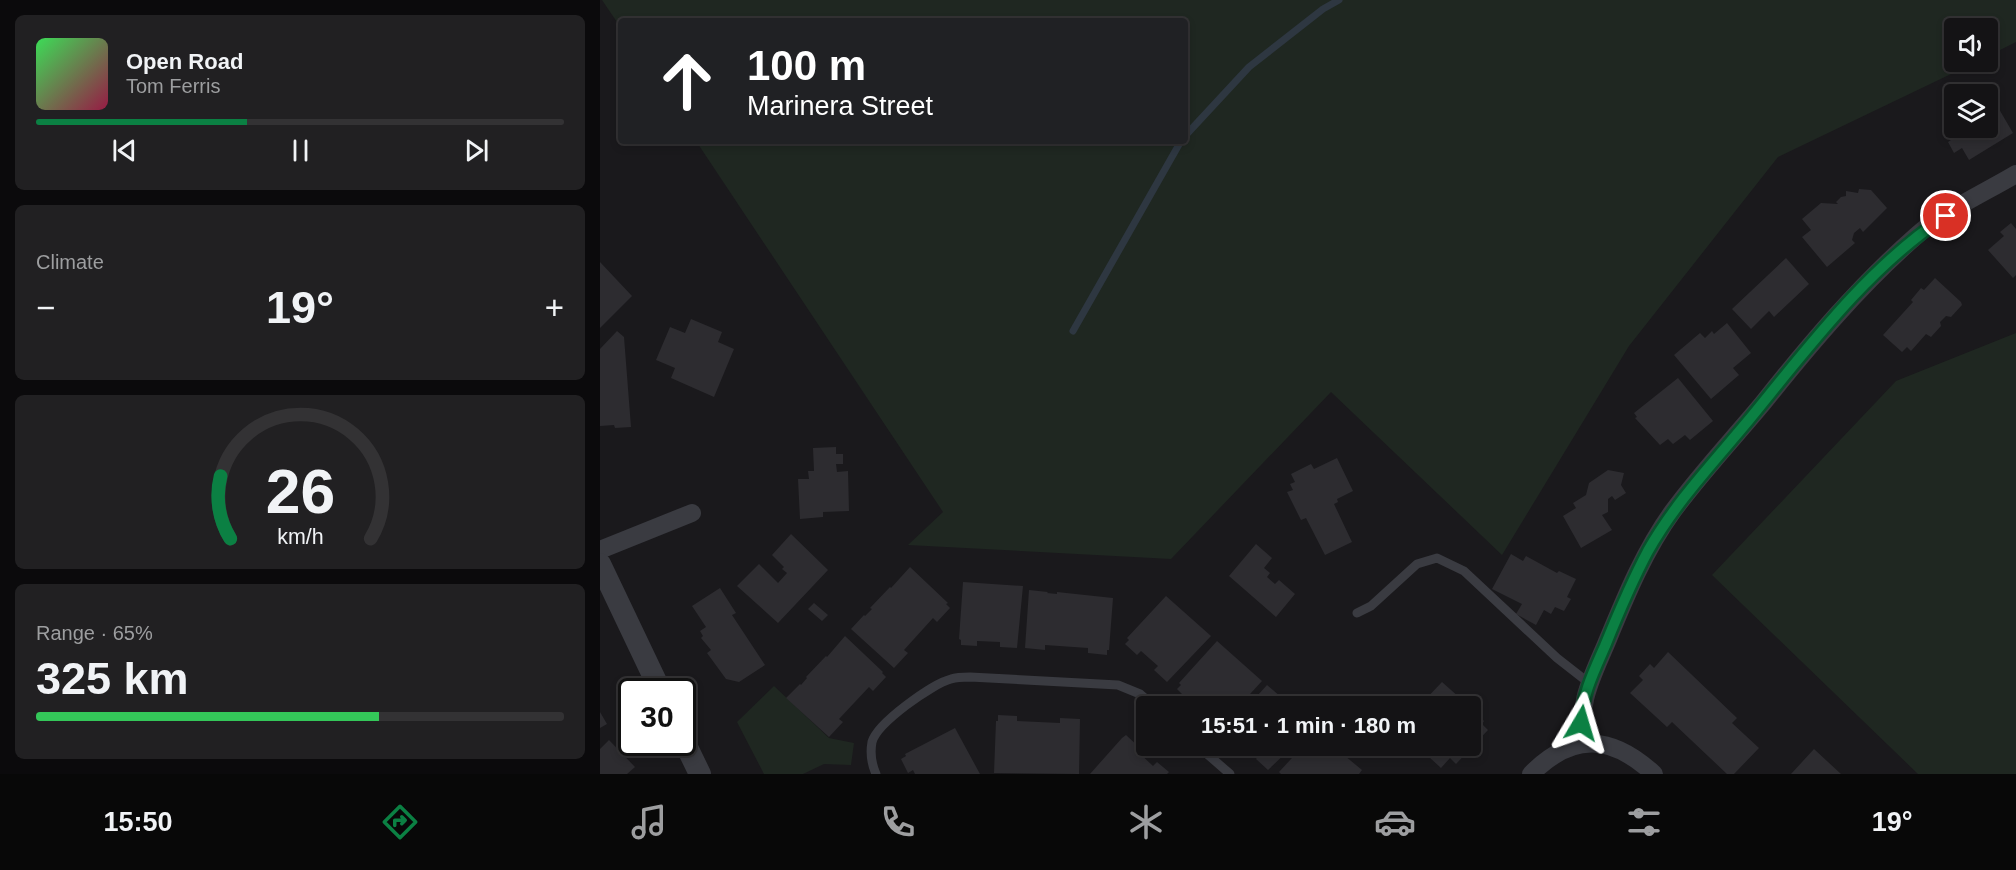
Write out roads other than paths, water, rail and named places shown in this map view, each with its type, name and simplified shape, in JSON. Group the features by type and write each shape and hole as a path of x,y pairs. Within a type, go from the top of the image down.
{"street":[{"path":"1585,743 1581,714 1589,683 1648,551 1673,511 1822,332 1875,275 1918,234 1960,206 2016,174"},
{"path":"600,550 692,513"},
{"path":"600,564 654,678"},
{"path":"1531,774 1554,755 1585,743 1606,744 1622,750 1654,774"},
{"path":"691,756 700,774"}],"lane":[{"path":"1358,613 1371,606 1418,564 1437,558 1464,571 1557,658 1589,683"},
{"path":"876,774 872,766 872,740 891,718 923,692 951,679 970,677 1118,686 1142,696"},
{"path":"1209,756 1230,774"}],"waterway":[{"path":"1188,133 1249,67 1323,9 1339,0"},
{"path":"1073,331 1179,144"}]}
